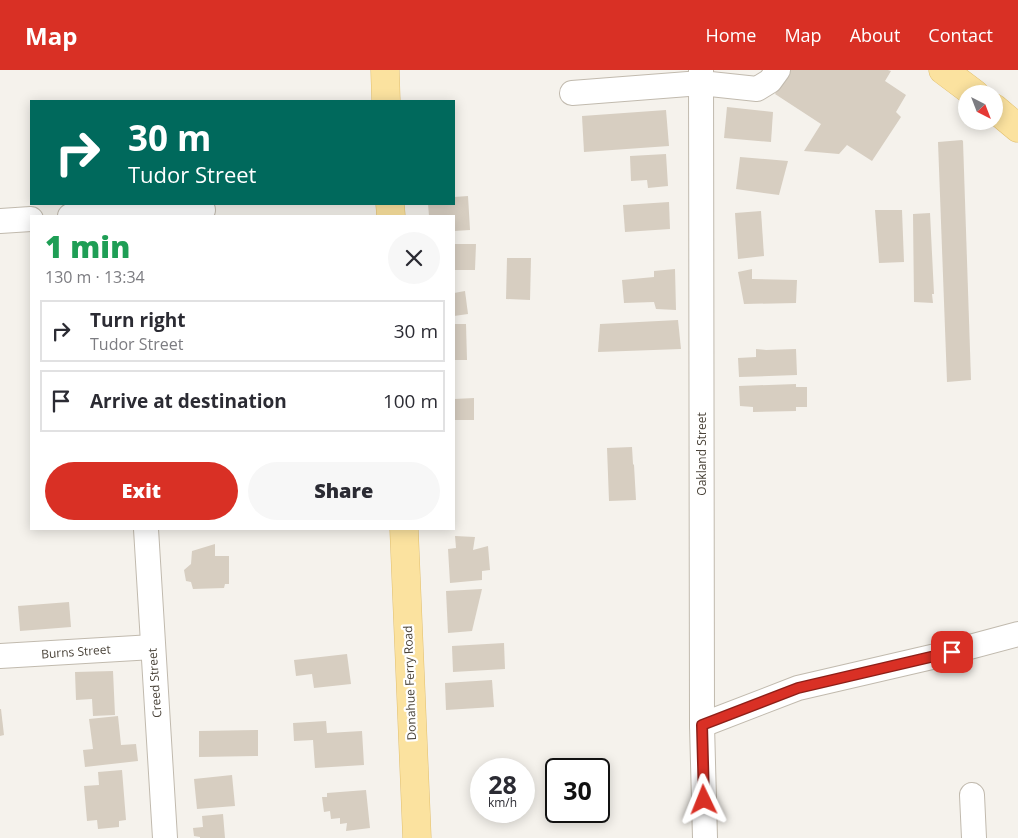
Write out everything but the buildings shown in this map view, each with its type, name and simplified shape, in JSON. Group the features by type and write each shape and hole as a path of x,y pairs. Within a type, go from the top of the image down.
{"main road":[{"path":"385,70 386,100"},
{"path":"943,70 963,85"},
{"path":"1003,116 1018,128"},
{"name":"Donahue Ferry Road","path":"404,530 417,838"}],"street":[{"path":"572,93 701,77 757,89 770,81 778,70"},
{"name":"Oakland Street","path":"701,77 702,725 705,838"},
{"path":"100,215 203,210"},
{"path":"0,221 30,219"},
{"name":"Creed Street","path":"146,530 165,838"},
{"path":"702,725 798,688 936,656 1018,634"},
{"name":"Burns Street","path":"0,656 153,647"},
{"path":"972,795 974,838"}],"route":[{"path":"704,800 702,725 798,688 952,652"}]}
